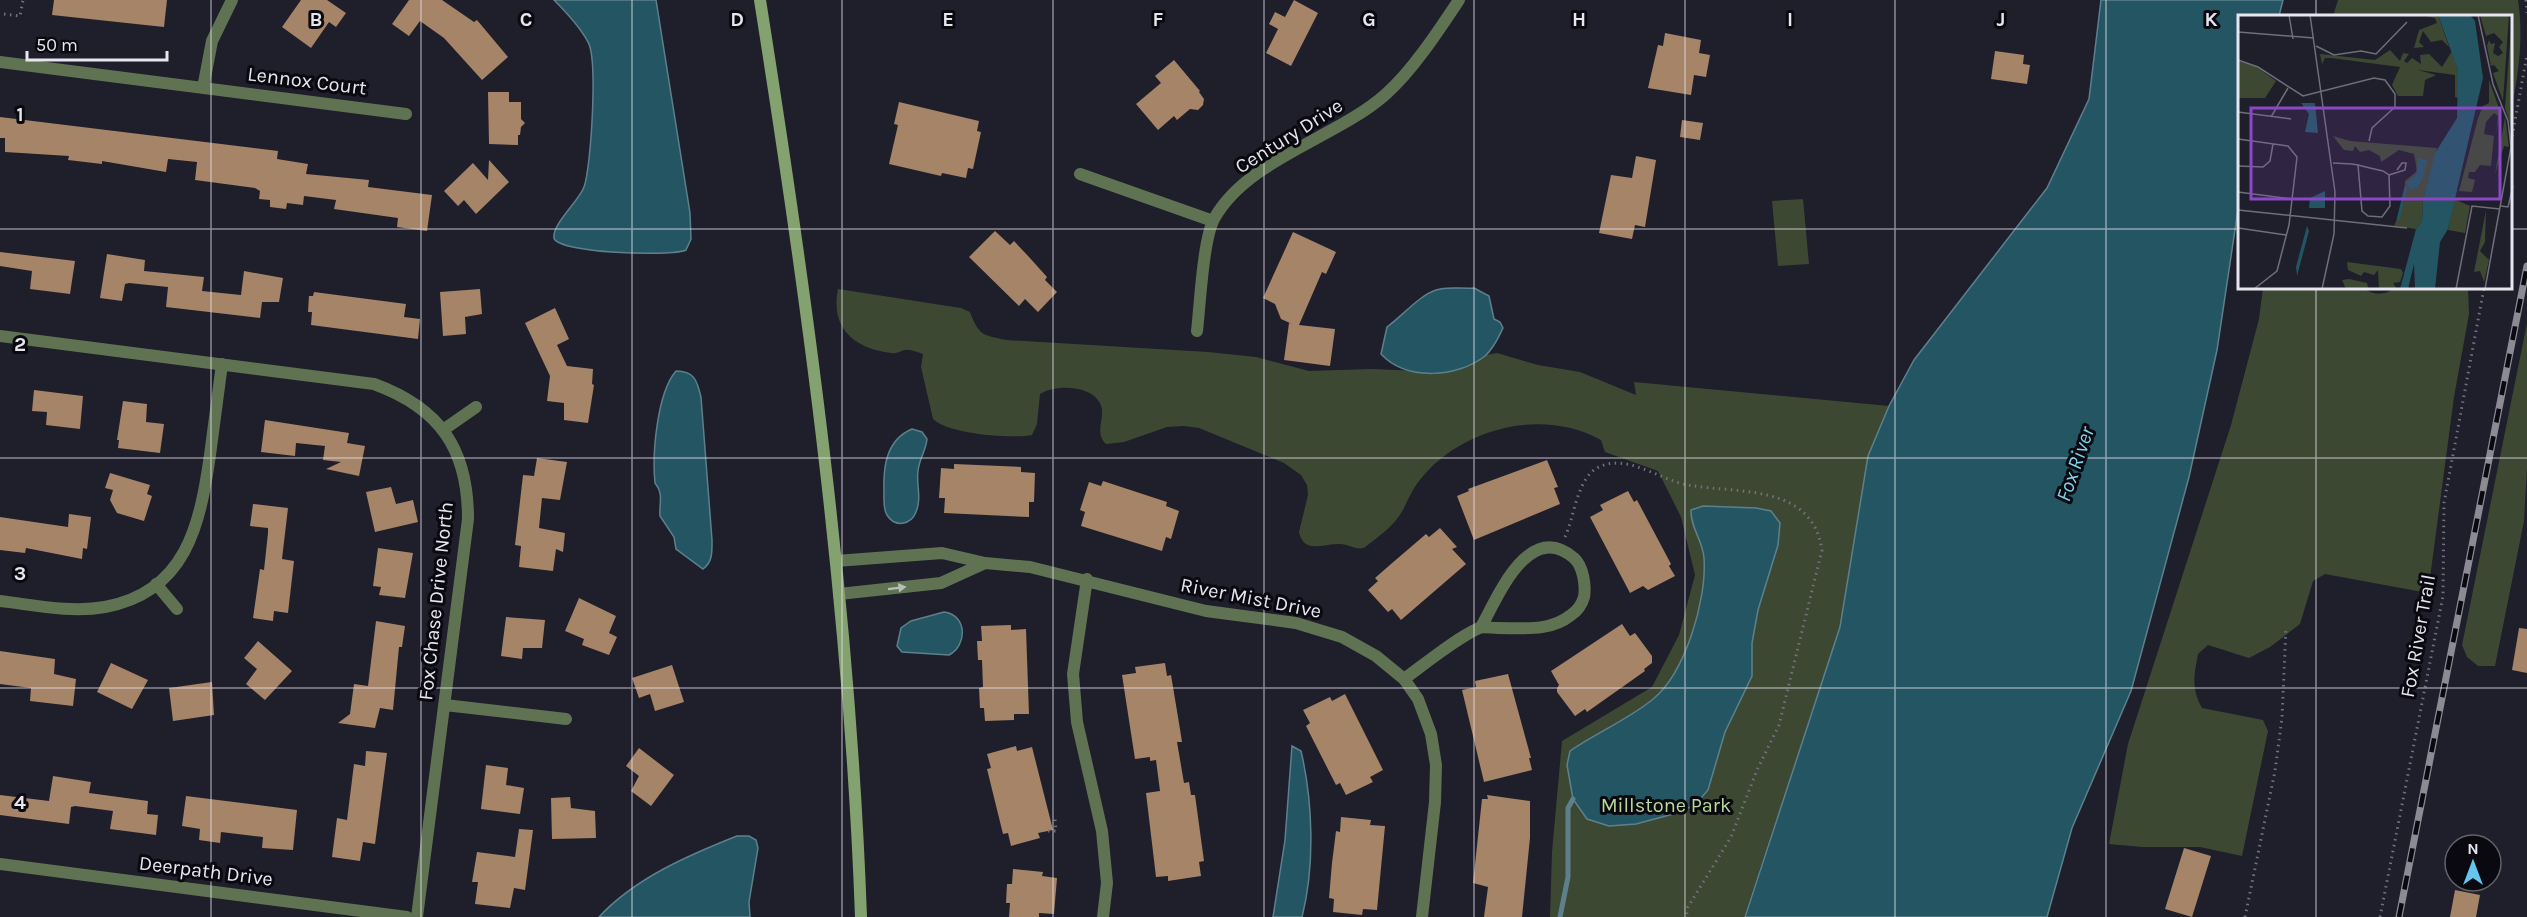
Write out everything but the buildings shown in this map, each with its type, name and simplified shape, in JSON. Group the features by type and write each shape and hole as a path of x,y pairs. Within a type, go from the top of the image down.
{"main road":[{"path":"760,0 836,561 861,917"}],"street":[{"path":"203,88 212,41 232,0"},
{"name":"Century Drive","path":"1197,331 1213,221 1228,199 1278,162 1349,122 1387,93 1436,33 1459,0"},
{"name":"Lennox Court","path":"0,62 406,114"},
{"path":"1080,174 1213,221"},
{"name":"Fox Chase Drive North","path":"0,336 374,384 401,394 420,406 442,430 462,466 468,492 465,545 417,917"},
{"path":"0,601 77,609 103,608 128,601 156,584 178,563 192,540 201,515 222,364"},
{"path":"442,430 476,407"},
{"path":"1404,679 1481,627 1515,567 1530,554 1545,549 1561,550 1576,560 1584,577 1584,597 1577,611 1561,624 1543,628 1481,627"},
{"name":"River Mist Drive","path":"836,561 942,553 985,562 1030,567 1087,579 1206,611 1296,623 1342,637 1376,656 1404,679 1421,708 1431,734 1436,765 1435,802 1422,917"},
{"path":"839,594 941,583 985,562"},
{"path":"1087,579 1073,674 1077,722 1102,831 1107,883 1103,917"},
{"path":"156,584 177,609"},
{"path":"445,705 566,719"},
{"name":"Deerpath Drive","path":"0,864 407,917"}],"path":[{"path":"4,14 20,16 23,0"},
{"path":"2526,0 2527,13"},
{"path":"2512,142 2527,55"},
{"name":"Fox River Trail","path":"2380,917 2443,596 2444,503 2484,290"},
{"path":"1561,550 1586,480 1594,469 1609,463 1630,464 1689,485 1741,489 1778,498 1799,508 1819,530 1822,550 1779,725 1757,770 1731,837 1688,907 1686,917"},
{"path":"2245,917 2277,760 2282,718 2286,627"},
{"path":"1047,831 1049,833 1056,831 1055,819"}],"green space":[{"path":"2338,0 2518,0 2520,43 2512,107 2512,15 2333,15"},
{"path":"1803,199 1809,264 1778,266 1772,201"},
{"name":"Millstone Park","path":"838,289 961,308 970,312 976,326 983,333 1006,340 1208,352 1256,357 1309,371 1371,369 1448,372 1459,370 1486,355 1497,353 1538,365 1580,372 1636,395 1634,382 1889,406 1868,456 1840,627 1744,917 1550,917 1552,852 1562,741 1652,687 1679,635 1695,575 1681,517 1658,471 1605,452 1601,440 1578,430 1553,425 1528,424 1503,428 1479,436 1456,448 1436,463 1417,484 1395,521 1364,548 1340,544 1310,546 1305,543 1299,532 1308,495 1307,485 1301,475 1284,463 1199,428 1167,427 1124,442 1106,444 1102,439 1100,429 1102,408 1100,403 1089,393 1072,388 1054,389 1040,394 1037,424 1032,435 980,434 941,424 933,419 921,367 923,354 909,350 897,353 878,351 856,341 848,334 838,315 836,303"},
{"path":"2263,290 2366,290 2379,294 2390,290 2468,290 2469,314 2454,397 2428,593 2325,574 2313,581 2300,624 2270,647 2249,658 2208,645 2198,654 2195,675 2196,694 2202,708 2263,720 2268,731 2242,856 2200,847 2142,847 2109,844 2128,744 2231,425 2259,319"},
{"path":"2527,323 2527,469 2524,521 2495,666 2478,666 2467,657 2462,645"}],"water":[{"path":"554,0 656,0 690,213 691,239 686,250 638,253 593,250 560,243 554,238 557,226 581,193 587,176 591,137 593,69 588,42 577,25"},
{"name":"Fox River","path":"2101,0 2283,0 2279,15 2238,15 2238,210 2217,350 2189,477 2131,691 2072,828 2047,917 1745,917 1840,627 1868,456 1889,406 1914,360 2047,188 2089,99"},
{"path":"1474,288 1489,296 1494,319 1500,322 1503,328 1485,356 1460,369 1432,373 1404,369 1391,363 1381,354 1387,327 1424,296 1440,289"},
{"path":"676,371 682,371 694,378 701,397 712,540 710,560 703,569 676,549 674,537 660,516 660,495 655,483 655,441 660,408 664,394"},
{"path":"912,429 922,432 927,439 918,471 919,501 914,516 907,522 898,523 890,519 885,510 886,464 891,447 903,434"},
{"path":"1703,506 1756,508 1771,511 1780,523 1778,545 1758,610 1752,643 1752,676 1725,732 1708,790 1695,805 1677,813 1636,824 1609,826 1587,819 1573,799 1567,765 1570,751 1652,700 1664,688 1684,655 1698,615 1704,575 1704,558 1692,522 1691,510"},
{"path":"944,612 952,614 961,625 962,638 955,651 949,655 902,652 897,646 901,628 911,621"},
{"path":"1292,746 1301,751 1308,791 1311,834 1309,877 1302,917 1273,917 1285,840"},
{"path":"737,836 749,836 756,840 758,848 749,902 750,917 599,917 613,903 646,879 700,851"}],"waterway":[{"path":"1560,917 1568,877 1568,808 1573,799"}],"railway":[{"path":"2399,917 2527,266"}]}
